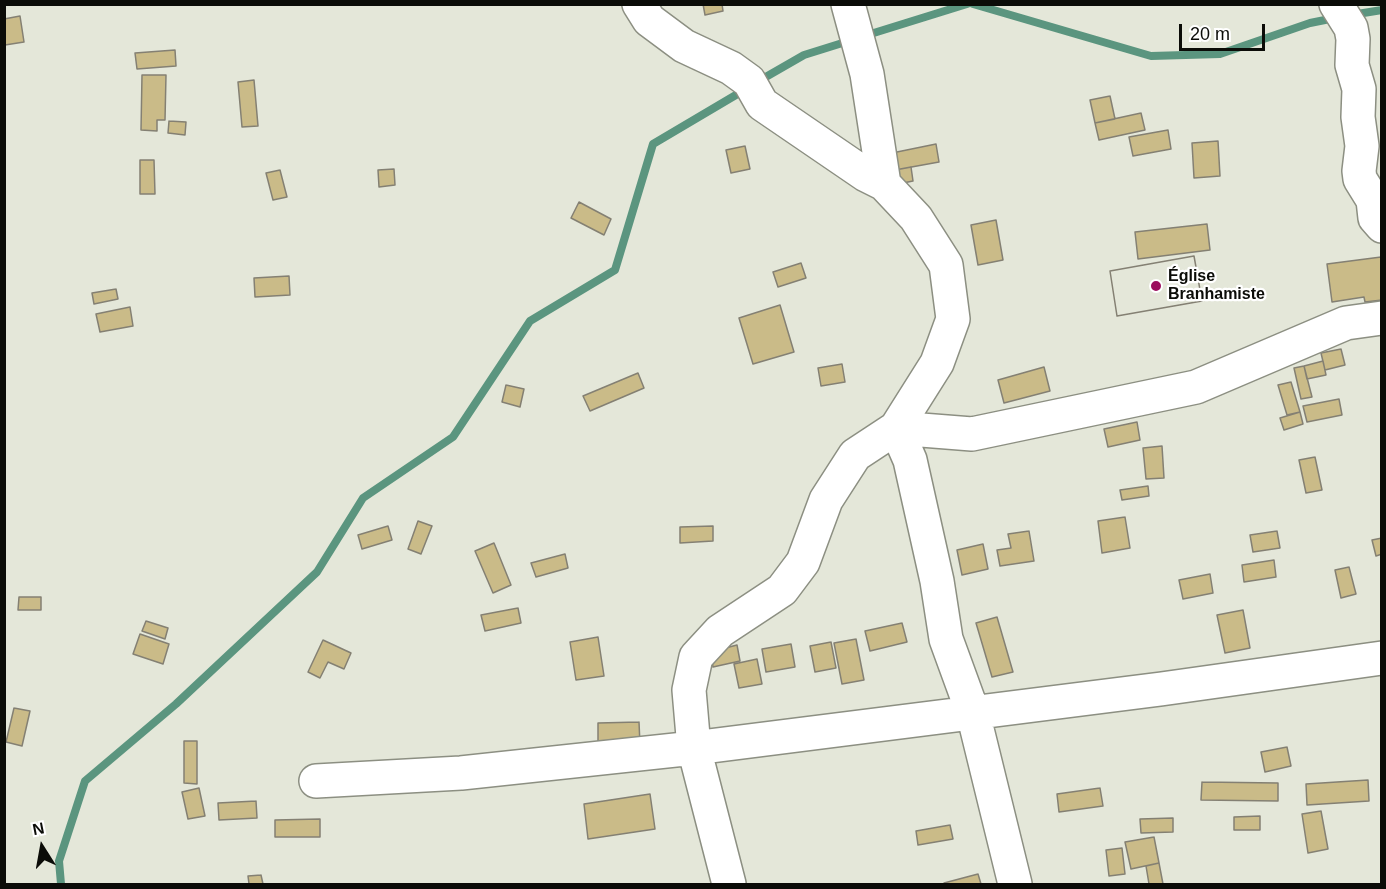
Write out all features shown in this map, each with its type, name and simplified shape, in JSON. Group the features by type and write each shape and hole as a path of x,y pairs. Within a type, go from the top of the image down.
{"street":[{"path":"639,4 649,20 684,46 731,68 749,81 762,104 866,175 884,184 916,218 946,265 953,319 937,363 896,429 855,455 826,500 802,562 782,590 720,631 696,657 689,690 694,748 729,885"},
{"path":"848,4 867,75 884,184"},
{"path":"1336,4 1351,28 1353,39 1352,65 1359,89 1358,117 1362,147 1360,179 1372,200 1375,218 1382,226"},
{"path":"896,429 972,434 1196,387 1346,323 1382,318"},
{"path":"896,429 910,460 937,581 946,639 973,713 1015,885"},
{"path":"316,781 460,773 694,748 1382,658"}],"building":[{"path":"703,4 722,4 723,11 705,15"},
{"path":"20,16 24,42 5,45 4,19"},
{"path":"175,50 176,66 137,69 135,53"},
{"path":"142,75 166,75 165,120 157,120 157,131 141,130"},
{"path":"254,80 258,126 242,127 238,82"},
{"path":"1110,96 1115,119 1095,123 1090,100"},
{"path":"1141,113 1145,130 1099,140 1095,123"},
{"path":"169,121 186,122 185,135 168,133"},
{"path":"1168,130 1171,149 1133,156 1129,137"},
{"path":"1218,141 1220,176 1194,178 1192,143"},
{"path":"936,144 939,162 895,170 892,153"},
{"path":"745,146 750,169 731,173 726,150"},
{"path":"140,160 154,160 155,194 140,194"},
{"path":"911,167 913,181 898,184 895,170"},
{"path":"394,169 395,185 379,187 378,170"},
{"path":"280,170 287,197 273,200 266,173"},
{"path":"579,202 611,219 604,235 571,218"},
{"path":"996,220 1003,260 978,265 971,225"},
{"path":"1207,224 1210,250 1138,259 1135,232"},
{"name":"Église Branhamiste","path":"1194,256 1202,301 1117,316 1110,271"},
{"name":"Église Branhamiste","path":"1194,256 1202,301 1117,316 1110,271"},
{"path":"1381,257 1382,300 1365,302 1364,297 1332,302 1327,264"},
{"path":"801,263 806,278 778,287 773,272"},
{"path":"289,276 290,295 255,297 254,278"},
{"path":"116,289 118,299 94,304 92,293"},
{"path":"780,305 794,352 753,364 739,318"},
{"path":"130,307 133,326 100,332 96,314"},
{"path":"1341,349 1345,365 1325,370 1321,353"},
{"path":"1323,361 1326,375 1307,379 1304,366"},
{"path":"842,364 845,382 821,386 818,368"},
{"path":"1304,366 1312,397 1301,399 1294,368"},
{"path":"1044,367 1050,391 1004,403 998,380"},
{"path":"638,373 644,388 590,411 583,396"},
{"path":"1291,382 1300,412 1287,415 1278,385"},
{"path":"506,385 524,389 520,407 502,402"},
{"path":"1339,399 1342,415 1307,422 1303,406"},
{"path":"1300,412 1303,424 1284,430 1280,418"},
{"path":"1137,422 1140,440 1108,447 1104,429"},
{"path":"1162,446 1164,478 1146,479 1143,448"},
{"path":"1315,457 1322,490 1306,493 1299,460"},
{"path":"1148,486 1149,496 1122,500 1120,490"},
{"path":"1125,517 1130,548 1102,553 1098,521"},
{"path":"418,521 432,526 421,554 408,549"},
{"path":"388,526 392,540 362,549 358,535"},
{"path":"713,526 713,541 680,543 680,527"},
{"path":"1029,531 1034,561 1000,566 997,550 1011,548 1008,534"},
{"path":"1277,531 1280,548 1253,552 1250,535"},
{"path":"1382,538 1382,554 1376,556 1372,540"},
{"path":"494,543 511,585 493,593 475,551"},
{"path":"983,544 988,569 962,575 957,550"},
{"path":"565,554 568,568 536,577 531,563"},
{"path":"1274,560 1276,577 1244,582 1242,565"},
{"path":"1349,567 1356,594 1341,598 1335,570"},
{"path":"1210,574 1213,593 1183,599 1179,580"},
{"path":"19,597 41,597 41,610 18,610"},
{"path":"518,608 521,623 485,631 481,615"},
{"path":"1243,610 1250,648 1225,653 1217,615"},
{"path":"997,617 1013,672 992,677 976,623"},
{"path":"146,621 168,628 165,639 142,631"},
{"path":"902,623 907,642 870,651 865,631"},
{"path":"140,634 169,644 163,664 133,654"},
{"path":"598,637 604,676 576,680 570,642"},
{"path":"856,639 864,680 842,684 834,643"},
{"path":"323,640 351,653 344,669 328,662 320,678 308,672"},
{"path":"831,642 836,668 815,672 810,646"},
{"path":"791,644 795,667 766,672 762,649"},
{"path":"737,645 740,661 713,667 710,652"},
{"path":"757,659 762,684 739,688 734,664"},
{"path":"14,708 30,711 22,746 6,742"},
{"path":"639,722 640,745 598,747 598,723"},
{"path":"184,741 197,741 197,784 184,783"},
{"path":"1287,747 1291,766 1265,772 1261,752"},
{"path":"1368,780 1369,801 1307,805 1306,784"},
{"path":"1202,782 1278,783 1278,801 1201,800"},
{"path":"199,788 205,816 188,819 182,792"},
{"path":"1100,788 1103,806 1059,812 1057,794"},
{"path":"650,794 655,829 588,839 584,804"},
{"path":"256,801 257,818 219,820 218,803"},
{"path":"1321,811 1328,849 1308,853 1302,814"},
{"path":"1260,816 1260,830 1234,830 1234,817"},
{"path":"1173,818 1173,832 1141,833 1140,819"},
{"path":"320,819 320,837 275,837 275,820"},
{"path":"950,825 953,839 918,845 916,831"},
{"path":"1154,837 1159,863 1131,869 1125,842"},
{"path":"1122,848 1125,874 1109,876 1106,850"},
{"path":"1159,863 1163,884 1149,884 1146,866"},
{"path":"978,874 981,884 944,883"},
{"path":"261,875 263,884 249,884 248,876"}],"waterway":[{"path":"864,36 967,4"},
{"path":"973,4 1151,56 1220,54 1310,23 1335,18"},
{"path":"1351,15 1382,10"},
{"path":"757,82 804,55 852,40"},
{"path":"61,884 59,861 85,781 176,704 317,572 363,498 453,437 530,321 615,270 653,144 746,89"}],"place":[{"name":"Église Branhamiste","path":"1156,286"}]}
